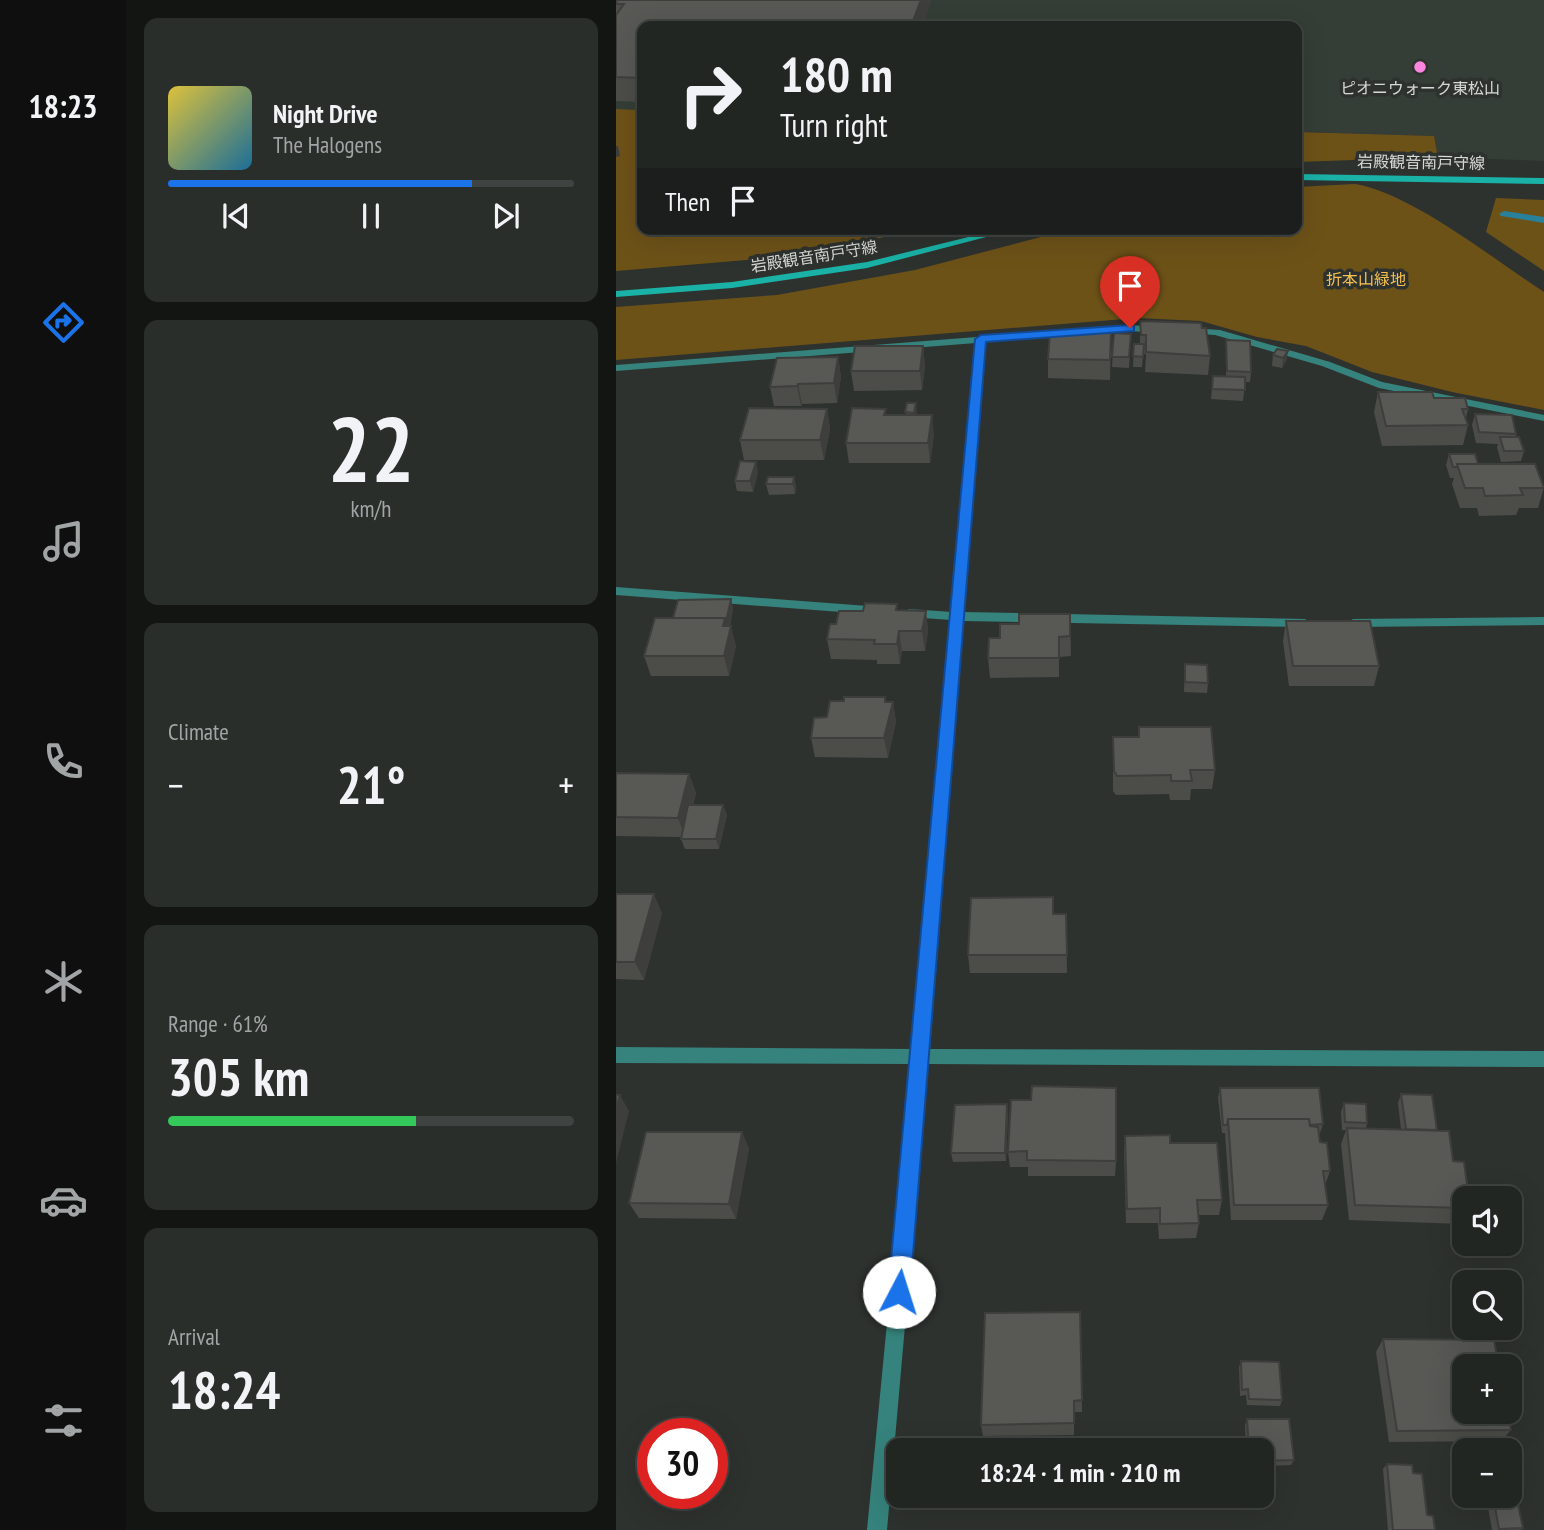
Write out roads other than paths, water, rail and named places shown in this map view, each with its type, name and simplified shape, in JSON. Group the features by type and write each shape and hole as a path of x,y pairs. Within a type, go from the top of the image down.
{"main road":[{"name":"岩殿観音南戸守線","path":"1302,177 1544,181"},
{"name":"岩殿観音南戸守線","path":"616,294 732,285 829,271 987,235"}],"street":[{"path":"616,368 1130,328 1167,330"},
{"path":"1179,331 1216,332 1326,365 1379,385 1544,418"},
{"path":"877,1530 921,1055 981,339"},
{"path":"616,592 957,617 1317,623"},
{"path":"1344,623 1544,621"},
{"path":"616,1055 1544,1059"}],"waterway":[{"path":"1504,214 1544,220"}],"place":[{"name":"ピオニウォーク東松山","path":"1420,67"}],"park label":[{"name":"折本山緑地","path":"1366,279"}]}
